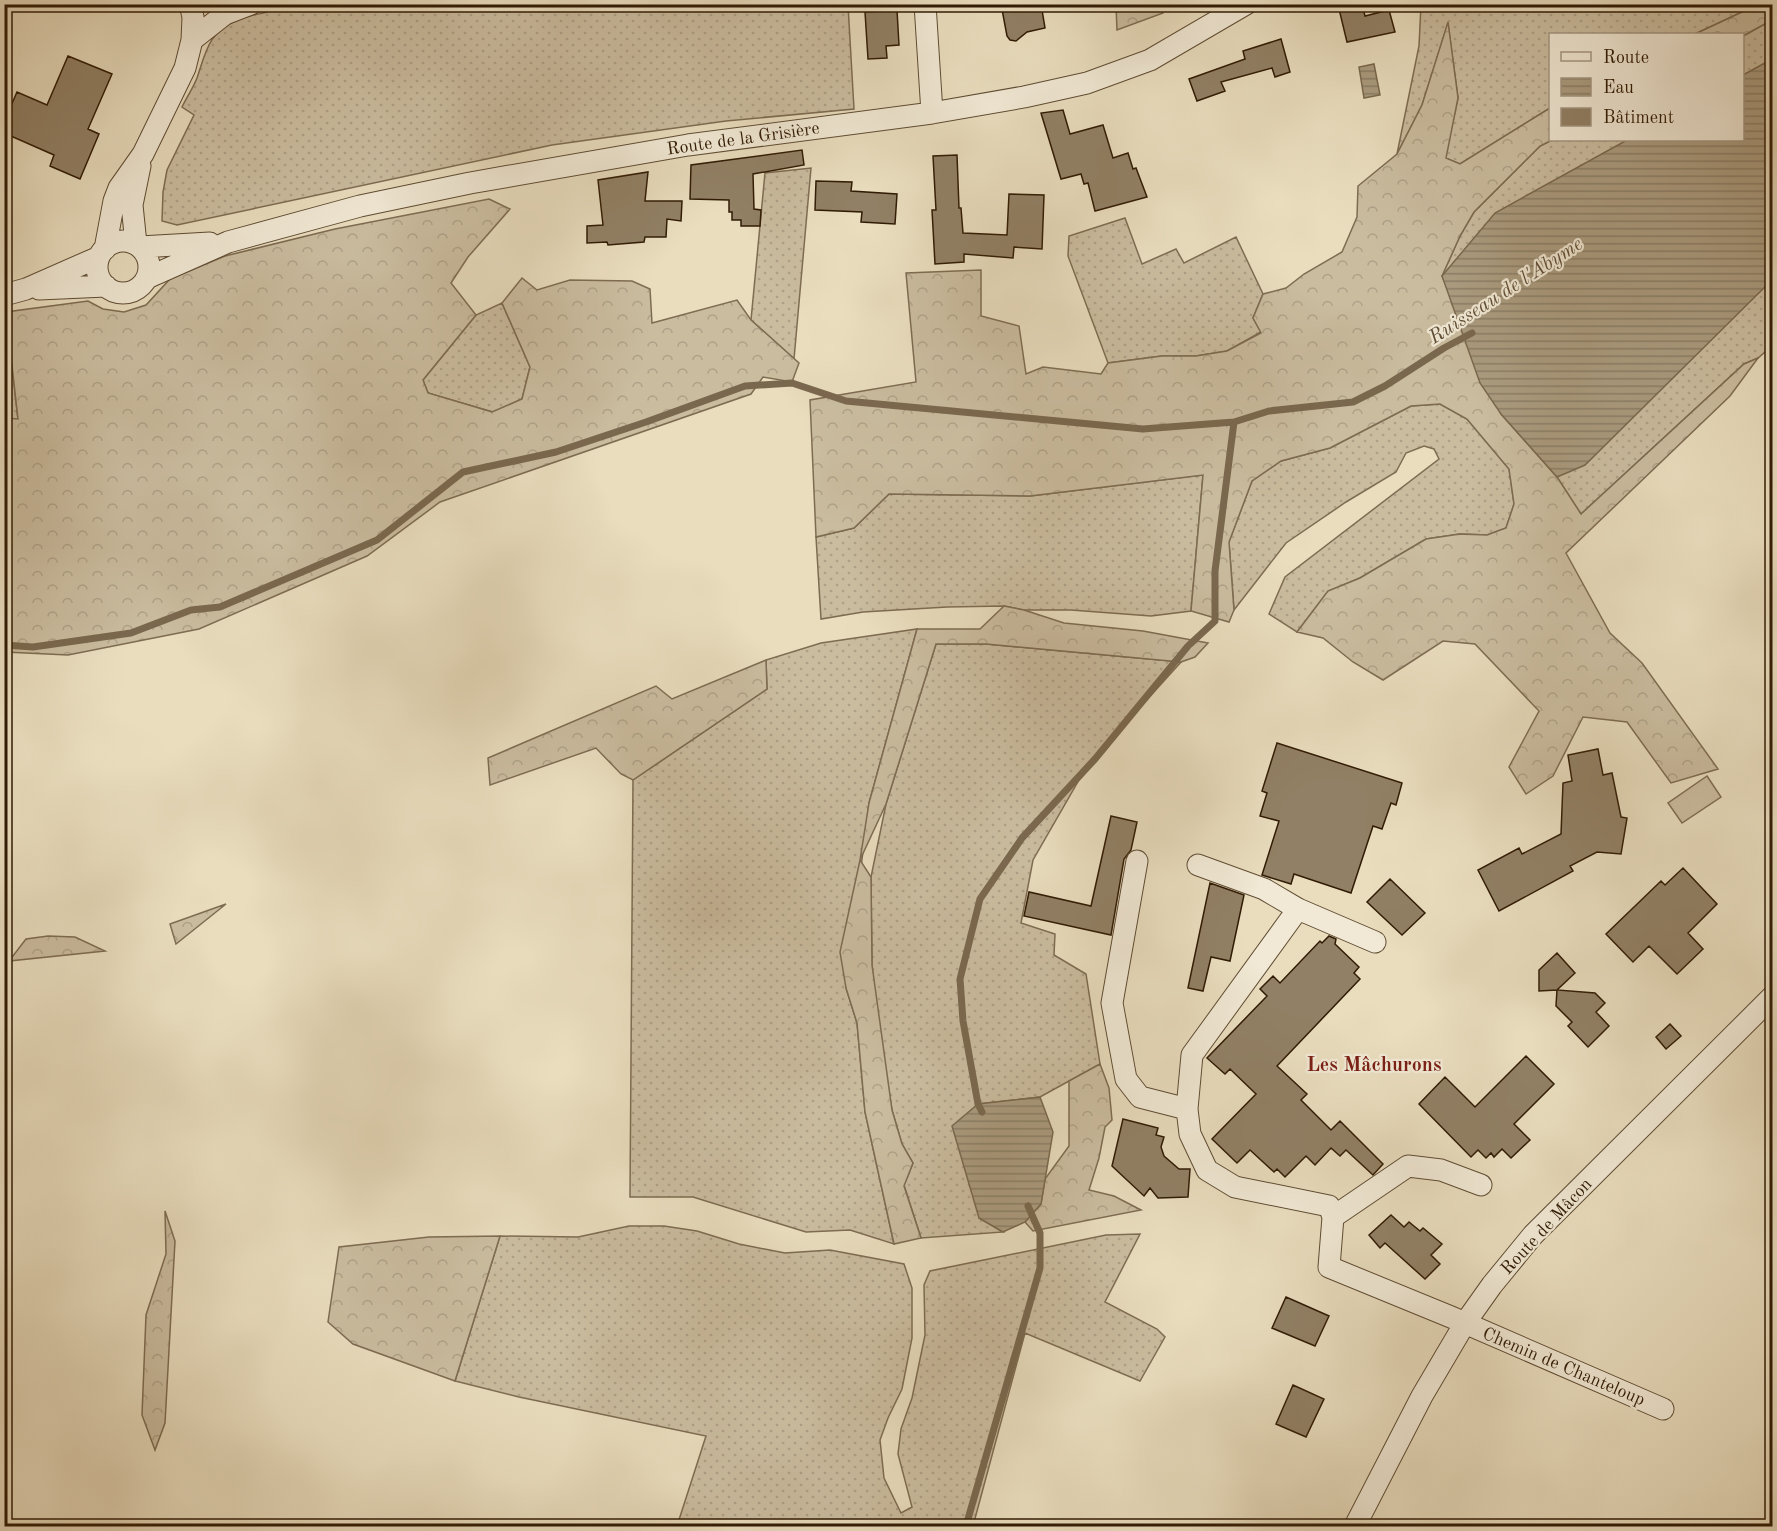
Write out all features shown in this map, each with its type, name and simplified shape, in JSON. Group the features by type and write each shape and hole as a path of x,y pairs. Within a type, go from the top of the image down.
{"street":[{"path":"106,286 98,273 114,201 119,188 143,154 185,68 192,40 193,17 190,4"},
{"path":"192,40 225,14 251,4"},
{"path":"925,4 932,113"},
{"name":"Route de la Grisière","path":"26,289 106,286 124,293 142,286 147,278 228,242 360,206 470,183 677,147 932,113 1087,83 1150,60 1246,4"},
{"path":"143,154 132,205 138,245 149,261 147,278"},
{"name":"Route de la Grisière","path":"4,295 26,289 102,253 119,241 138,245 228,242"},
{"path":"1137,861 1112,1003 1126,1078 1140,1097 1187,1109"},
{"path":"1198,865 1264,889 1298,909 1375,942"},
{"path":"1298,909 1192,1054 1187,1109 1190,1134 1208,1170 1235,1187 1329,1206 1333,1218 1408,1166 1441,1170 1481,1185"},
{"name":"Route de Mâcon","path":"1355,1527 1422,1396 1465,1323 1492,1285 1533,1235 1773,998"},
{"name":"Chemin de Chanteloup","path":"1333,1218 1329,1267 1663,1409"}],"green space":[{"path":"281,5 848,5 854,109 726,121 552,145 177,225 162,221 163,192 167,170 194,115 182,107 195,82 210,43 228,25 271,11"},
{"path":"1116,5 1163,5 1163,13 1117,30"},
{"path":"1421,5 1757,5 1697,33 1549,33 1549,109 1460,164 1445,158 1458,98 1448,24 1422,105 1397,154 1419,46"},
{"path":"1757,5 1772,5 1772,20 1744,35 1744,33 1697,33"},
{"path":"1772,20 1772,346 1758,358 1744,364 1581,514 1557,477 1531,450 1442,276 1474,212 1540,146 1550,141 1744,141 1744,35"},
{"path":"1448,22 1458,98 1446,158 1460,164 1549,109 1550,141 1540,146 1474,212 1442,276 1501,414 1557,477 1581,514 1744,364 1758,358 1730,396 1566,553 1610,633 1642,663 1718,769 1671,783 1627,722 1583,717 1553,776 1526,794 1509,767 1539,711 1475,644 1443,641 1383,680 1353,662 1323,638 1297,632 1328,591 1360,578 1426,539 1460,534 1487,535 1506,528 1514,504 1509,469 1467,419 1440,404 1411,406 1330,448 1281,461 1252,481 1229,542 1234,610 1229,622 1191,611 1203,475 1030,496 889,494 854,528 816,537 810,400 916,382 906,273 981,270 981,316 1019,326 1026,374 1043,367 1101,374 1108,363 1162,356 1196,356 1227,351 1261,333 1253,318 1263,294 1286,288 1304,274 1342,252 1357,217 1358,186 1397,154 1422,105"},
{"path":"811,168 794,359 751,320 765,173"},
{"path":"489,199 510,209 468,257 451,283 476,315 423,380 428,393 492,412 522,399 530,367 502,303 522,278 537,290 570,280 632,281 650,289 652,323 737,300 751,320 799,363 792,382 763,377 751,394 440,502 367,556 199,629 68,655 5,652 5,418 18,419 6,312 88,301 103,309 124,312 146,305 170,279 225,256 335,229"},
{"path":"1125,218 1142,264 1176,249 1184,263 1236,237 1263,294 1253,318 1261,332 1227,351 1196,356 1162,356 1108,363 1068,256 1069,236"},
{"path":"502,303 530,367 522,399 493,412 428,393 423,380 476,315"},
{"path":"4,312 6,312 18,420 5,418"},
{"path":"1440,404 1467,419 1509,469 1514,504 1506,528 1487,535 1460,534 1426,539 1360,578 1328,591 1297,632 1269,614 1285,577 1439,459 1434,449 1424,446 1406,453 1396,472 1346,502 1286,543 1234,610 1229,542 1252,481 1281,461 1330,448 1411,406"},
{"path":"1203,475 1191,611 1151,616 1071,610 1024,610 1004,606 947,607 863,612 821,619 816,537 854,528 889,494 1030,496"},
{"path":"1004,606 1064,623 1143,631 1208,643 1195,657 1181,662 986,644 936,644 886,804 860,860 869,803 917,629 980,629"},
{"path":"917,629 869,803 846,988 857,1023 865,1112 894,1244 850,1230 806,1232 693,1197 630,1197 633,780 767,689 766,660 821,643"},
{"path":"936,644 986,644 1181,662 1125,724 1079,780 1033,860 1021,923 1055,934 1054,955 1086,974 1100,1064 1040,1097 978,1104 979,1218 1003,1232 921,1238 904,1185 913,1163 902,1144 892,1110 876,1006 872,965 871,877 886,804"},
{"path":"766,660 767,689 633,780 621,774 596,748 490,785 488,758 656,686 672,699"},
{"path":"1707,776 1721,797 1682,823 1668,803"},
{"path":"860,860 871,877 872,965 892,1110 902,1144 913,1163 904,1186 921,1238 894,1244 865,1112 857,1023 846,988 840,952"},
{"path":"226,904 176,944 170,924"},
{"path":"48,936 75,937 105,951 9,961 26,939"},
{"path":"1100,1064 1109,1088 1112,1120 1105,1127 1099,1158 1089,1190 1114,1196 1141,1210 1033,1231 1025,1222 1041,1204 1045,1179 1069,1146 1069,1081"},
{"path":"165,1211 175,1241 165,1423 155,1450 142,1415 146,1315 166,1254"},
{"path":"629,1226 664,1226 697,1231 739,1244 785,1253 830,1250 904,1264 912,1288 912,1338 902,1389 880,1440 884,1478 901,1513 912,1507 898,1454 901,1429 912,1398 925,1335 924,1285 930,1271 1106,1235 1140,1234 1105,1302 1157,1329 1165,1337 1140,1381 1025,1333 973,1526 677,1526 706,1436 519,1397 455,1381 500,1236 578,1237"},
{"path":"500,1236 455,1381 353,1344 328,1322 339,1247 429,1237"}],"water":[{"name":"Ruisseau de l'Abyme","path":"1772,59 1772,280 1585,465 1557,477 1501,414 1480,383 1442,276 1495,213 1625,141 1744,141 1744,74"},
{"path":"1374,64 1380,95 1364,98 1359,67"},
{"path":"1040,1097 1053,1132 1041,1204 1025,1222 1003,1232 979,1218 952,1126 978,1104"}],"building":[{"path":"1001,4 1041,4 1045,28 1027,32 1016,41 1010,40 1007,36"},
{"path":"1362,4 1365,16 1389,10 1395,32 1347,42 1339,9"},
{"path":"897,10 899,45 886,46 887,58 868,59 865,12"},
{"path":"1281,39 1290,72 1275,77 1272,68 1221,82 1225,91 1197,101 1189,79 1245,59 1243,51"},
{"path":"68,56 112,74 88,129 99,134 80,179 50,166 54,155 4,133 4,122 17,92 47,105"},
{"path":"1063,110 1070,134 1103,125 1113,158 1128,153 1147,197 1095,211 1088,183 1084,184 1081,174 1061,179 1041,113"},
{"path":"802,150 804,165 753,174 754,209 761,210 760,226 741,226 741,220 732,220 729,200 690,199 691,165"},
{"path":"957,155 959,208 961,208 963,233 1007,235 1009,194 1044,195 1042,249 1014,247 1013,258 964,254 964,262 935,264 932,210 936,210 933,156"},
{"path":"648,172 645,201 682,201 681,221 667,219 666,237 645,237 644,242 608,245 607,242 587,243 587,226 603,225 598,180"},
{"path":"816,181 852,182 851,191 897,194 895,224 861,222 862,212 815,210"},
{"path":"1277,743 1402,783 1396,805 1391,803 1382,829 1373,826 1351,893 1294,874 1291,884 1262,875 1279,821 1260,816 1267,793 1262,791"},
{"path":"1598,749 1603,775 1612,773 1621,817 1627,818 1621,854 1597,852 1570,866 1573,871 1499,911 1478,870 1519,848 1522,854 1561,834 1563,783 1572,781 1568,755"},
{"path":"1111,816 1137,822 1131,850 1124,859 1111,935 1024,916 1029,892 1091,906"},
{"path":"1683,868 1717,904 1688,933 1703,949 1677,974 1649,946 1633,962 1606,934 1661,881 1665,885"},
{"path":"1390,879 1425,913 1402,935 1367,902"},
{"path":"1210,883 1244,895 1230,961 1211,957 1203,991 1188,988"},
{"path":"1329,936 1336,939 1335,944 1359,967 1354,973 1360,979 1277,1066 1307,1094 1301,1100 1331,1130 1340,1121 1383,1164 1373,1175 1346,1150 1340,1156 1331,1148 1315,1165 1306,1156 1285,1177 1277,1169 1274,1172 1250,1150 1237,1163 1212,1139 1256,1094 1230,1069 1225,1074 1207,1058 1267,996 1260,989 1273,976 1280,983 1320,941 1322,943"},
{"path":"1557,953 1575,973 1557,990 1539,991 1539,970"},
{"path":"1557,990 1595,993 1605,1003 1596,1012 1609,1026 1588,1047 1568,1026 1572,1022 1556,1006"},
{"path":"1670,1024 1681,1036 1666,1049 1656,1037"},
{"path":"1526,1056 1554,1084 1514,1124 1530,1140 1511,1158 1502,1149 1494,1157 1491,1153 1486,1158 1478,1150 1471,1157 1419,1104 1445,1077 1475,1107"},
{"path":"1123,1119 1158,1128 1156,1135 1164,1137 1161,1147 1164,1156 1179,1169 1190,1169 1188,1197 1158,1198 1150,1188 1144,1196 1112,1166"},
{"path":"1391,1215 1404,1227 1409,1222 1420,1231 1423,1228 1442,1244 1431,1255 1440,1264 1425,1279 1385,1243 1380,1248 1369,1235"},
{"path":"1286,1297 1329,1316 1315,1346 1272,1328"},
{"path":"1293,1385 1324,1399 1306,1437 1276,1424"}],"waterway":[{"name":"Ruisseau de l'Abyme","path":"4,645 33,647 131,633 191,610 220,607 377,540 463,472 556,452 745,386 792,383 846,401 1143,429 1234,422 1269,411 1353,402 1385,386 1472,333"},
{"path":"982,1112 978,1104 963,1021 960,979 980,899 1022,838 1095,759 1188,646 1215,621 1215,571 1234,422"},
{"path":"966,1526 1040,1268 1040,1233 1028,1206"}],"district":[{"name":"Les Mâchurons","path":"1374,1064"}]}
